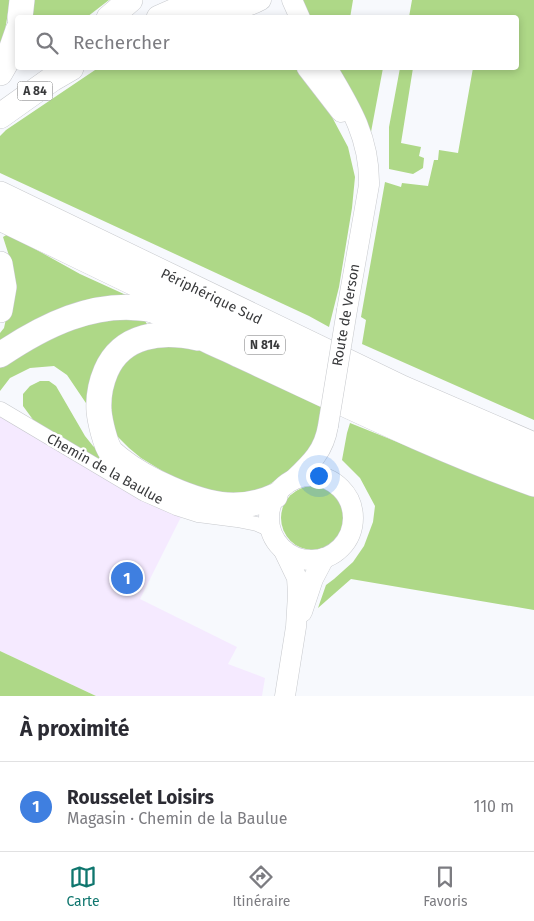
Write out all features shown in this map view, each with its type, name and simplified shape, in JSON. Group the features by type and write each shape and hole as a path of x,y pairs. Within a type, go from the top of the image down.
{"highway":[{"path":"20,15 22,0"},
{"path":"112,15 130,0"},
{"path":"166,15 190,6 214,5"},
{"path":"0,73 8,59 15,39"},
{"name":"A 84","path":"0,98 39,70"},
{"name":"A 84","path":"0,116 68,70"},
{"name":"Périphérique Sud","path":"0,194 402,388 534,445"},
{"name":"Périphérique Sud","path":"0,218 408,412 534,465"},
{"path":"0,264 4,287 0,310"},
{"path":"0,356 35,333 84,313 119,308 150,310 164,315 208,340 429,442 534,484"},
{"path":"208,340 186,335 148,336 132,342 119,351 108,366 101,383 98,399 102,427 110,451 138,472 166,486 207,501 226,505 242,505 262,502 275,496"}],"main road":[{"path":"214,5 252,5 261,0"},
{"path":"292,0 299,15"},
{"path":"214,5 246,15"},
{"name":"Route de Verson","path":"309,70 340,111 349,128 361,172 365,205"},
{"name":"Route de Verson","path":"294,480 313,461 322,447 327,428 369,185 364,143 358,122 328,70"},
{"name":"Route de Verson","path":"327,428 330,466 335,484"},
{"path":"284,551 296,558 310,560 324,558 338,551 348,539 353,524 352,509 346,495 335,484 322,478 308,476 294,480 283,487 275,496 270,507 269,519 271,530 297,578 296,627 285,696"},
{"path":"296,627 313,579 324,558"}],"street":[{"name":"Chemin de la Baulue","path":"1,409 144,494 198,515 257,524 271,530"}],"shaded area":[{"path":"0,410 182,515 140,599 237,647 228,664 265,678 262,696 96,696 0,651"}],"green space":[{"path":"0,0 10,0 3,43 0,47"},
{"path":"34,0 109,0 90,15 31,15"},
{"path":"298,0 353,0 350,15 306,15"},
{"path":"412,0 534,0 534,420 362,344 366,320 361,317 385,182 401,187 402,183 428,186 434,160 438,160 439,150 458,153 473,70 519,70 519,15 409,15"},
{"path":"95,70 299,70 332,117 348,147 355,177 339,287 329,327 0,173 0,136 6,130"},
{"path":"335,70 383,70 371,132"},
{"path":"400,70 413,70 401,143 421,147 419,156 424,158 423,168 413,174 389,169 389,127"},
{"path":"8,234 80,274 137,300 0,350 0,333 4,328 8,310 12,265 3,237"},
{"path":"112,319 145,321 147,324 90,409 67,375 54,366 30,368 10,378 0,391 0,368 51,337 82,325"},
{"path":"157,343 196,347 322,405 317,439 297,465 256,494 217,493 174,478 141,458 129,448 117,436 111,424 107,383 126,358"},
{"path":"40,381 49,381 56,386 85,436 113,464 108,466 34,421 23,406 23,394 30,386"},
{"path":"350,423 534,497 534,610 351,579 318,608 326,585 353,562 364,546 373,522 375,506 360,478 342,460"},
{"path":"313,486 325,488 336,495 343,506 345,518 343,530 336,541 325,548 313,550 301,548 290,541 283,530 281,518 283,506 290,495 301,488"},
{"path":"0,651 96,696 0,696"}],"place":[{"name":"Rousselet Loisirs","path":"127,578"}]}
